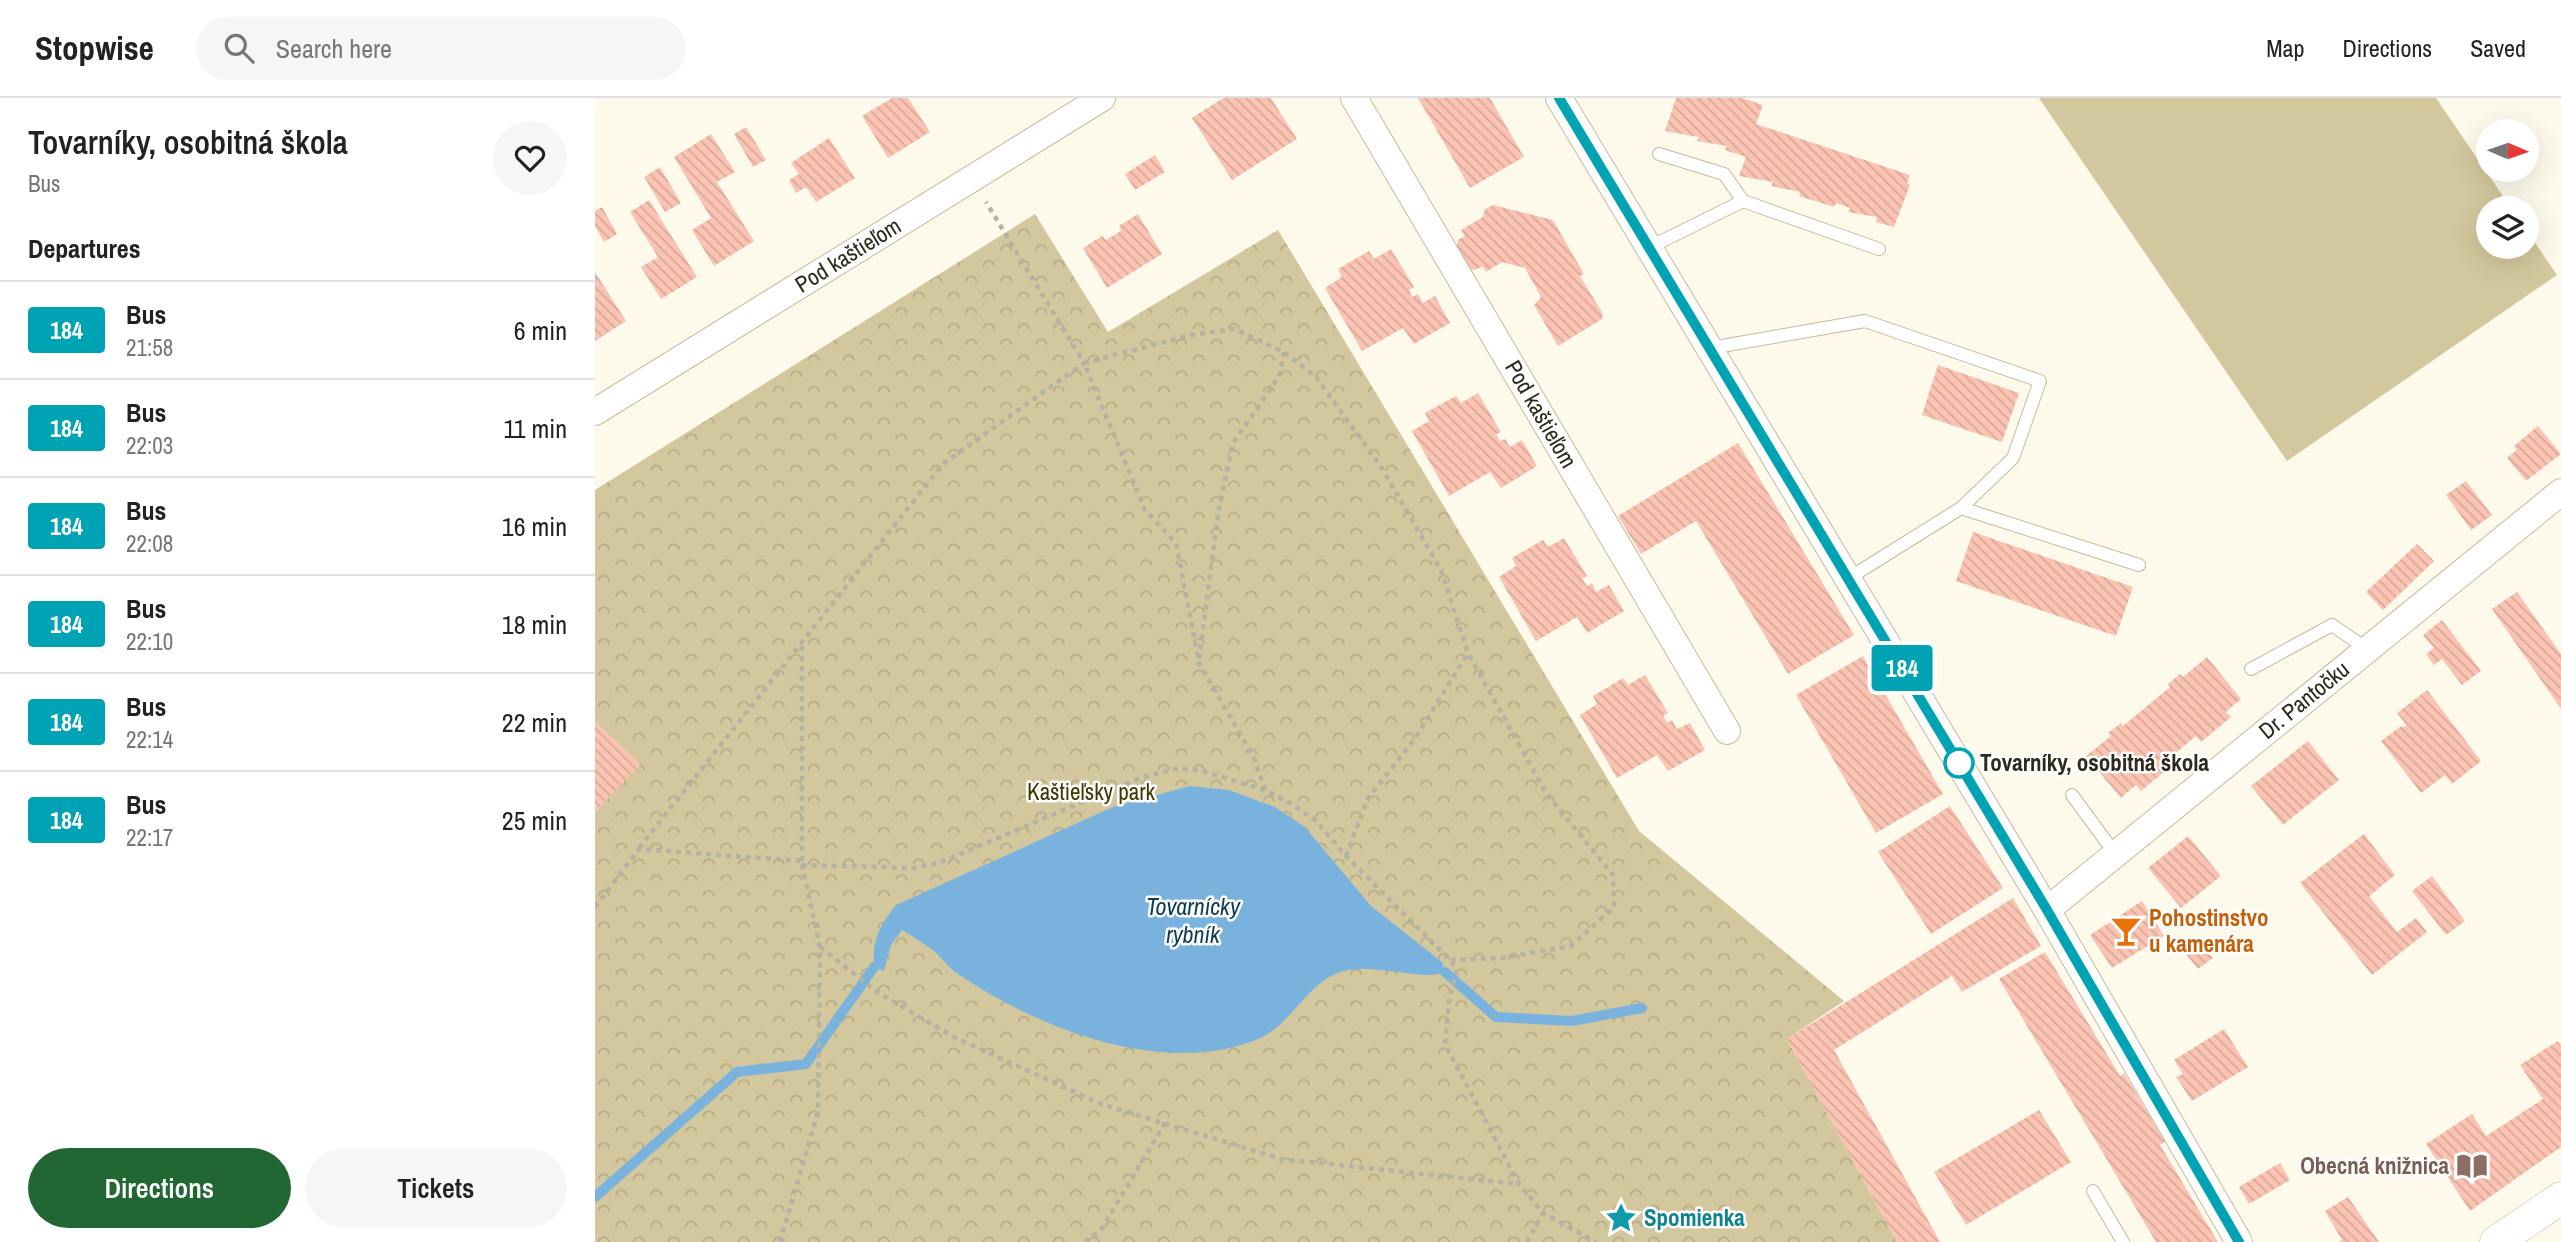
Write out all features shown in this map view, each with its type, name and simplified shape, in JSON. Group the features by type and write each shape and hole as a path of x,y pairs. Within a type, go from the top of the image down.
{"street":[{"name":"Pod kaštieľom","path":"595,412 1102,98"},
{"name":"Pod kaštieľom","path":"1354,98 1727,731"},
{"path":"1559,98 2047,910 2239,1242"},
{"name":"Dr. Pantočku","path":"2047,910 2561,492"},
{"path":"2496,1242 2561,1198"}],"lane":[{"path":"1659,154 1724,174 1743,201 1879,248"},
{"path":"1650,247 1743,201"},
{"path":"1710,348 1865,321 2040,381 2013,458 1961,508 1849,578"},
{"path":"1961,508 2139,565"},
{"path":"2251,669 2332,625 2367,649"},
{"path":"2071,795 2116,855"},
{"path":"2093,1191 2123,1242"}],"path":[{"path":"972,178 1084,363 1145,510 1176,543 1199,663 1253,756 1265,790"},
{"path":"595,907 943,464 972,440 1084,363 1191,335 1234,329 1284,352 1316,377 1380,465 1441,570 1468,653 1545,793 1613,876 1614,907 1571,946 1501,958 1450,960"},
{"path":"1199,663 1219,508 1233,443 1279,377 1284,352"},
{"path":"779,1242 818,1112 820,947 802,863 803,642"},
{"path":"1346,856 1368,798 1414,740 1468,653"},
{"path":"639,849 802,863 915,867 940,862 1140,778 1175,769 1199,770 1265,790 1316,821 1346,856 1450,960 1457,970 1449,1001 1445,1044 1520,1184 1543,1213 1596,1242"},
{"path":"820,947 877,992 954,1037 1058,1087 1101,1104 1280,1159 1520,1184"},
{"path":"1085,1242 1101,1230 1165,1123"},
{"path":"1527,1242 1543,1213"}],"green space":[{"path":"2039,98 2436,98 2476,157 2476,182 2493,182 2503,196 2476,196 2476,259 2539,259 2539,249 2557,275 2287,461"},
{"name":"Kaštieľsky park","path":"1035,214 1108,332 1278,230 1639,831 1844,1001 1787,1039 1897,1242 595,1242 595,812 640,764 595,722 595,490"}],"water":[{"name":"Tovarnícky rybník","path":"1190,786 1229,790 1275,807 1305,827 1371,906 1442,962 1445,972 1424,975 1364,969 1335,974 1314,988 1279,1025 1258,1039 1222,1050 1183,1053 1144,1050 1104,1042 1065,1030 1028,1014 957,974 934,951 902,930 891,945 884,971 874,967 874,949 878,934 896,905 1113,807"}],"building":[{"path":"892,98 908,98 930,132 888,158 862,116"},
{"path":"1223,98 1271,98 1297,139 1232,180 1192,118"},
{"path":"1418,98 1490,98 1524,157 1470,188"},
{"path":"1676,98 1742,98 1763,105 1756,124 1910,175 1907,184 1910,185 1894,227 1876,222 1877,217 1848,212 1850,208 1836,203 1834,207 1799,196 1800,192 1771,186 1773,182 1739,176 1746,157 1725,150 1727,146 1697,141 1699,137 1665,131"},
{"path":"746,127 766,160 753,167 734,134"},
{"path":"711,134 735,172 717,182 754,241 714,266 692,230 711,218 674,157"},
{"path":"829,138 855,178 816,202 806,187 796,193 789,180 799,174 791,163"},
{"path":"1155,155 1165,172 1135,190 1125,174"},
{"path":"660,167 681,203 665,212 644,177"},
{"path":"649,200 697,277 661,299 641,267 658,257 630,212"},
{"path":"1493,205 1553,220 1584,274 1580,276 1603,314 1602,319 1558,346 1534,305 1541,297 1525,268 1502,262 1486,272 1483,266 1475,270 1469,269 1456,248 1458,240 1465,236 1461,230 1483,217 1485,209"},
{"path":"602,207 617,234 604,242 595,226 595,211"},
{"path":"1138,214 1162,254 1107,288 1083,248 1102,236 1106,240 1121,231 1119,226"},
{"path":"1391,249 1414,287 1409,290 1412,297 1418,294 1423,303 1435,296 1450,323 1414,344 1403,328 1362,351 1325,288 1342,277 1338,269 1369,251 1374,259"},
{"path":"595,272 626,321 595,341"},
{"path":"1938,365 2019,393 2002,442 1922,415"},
{"path":"1478,393 1501,432 1496,434 1500,441 1505,439 1510,447 1522,440 1537,466 1501,488 1490,472 1449,496 1412,431 1429,421 1425,413 1456,396 1461,403"},
{"path":"2538,426 2561,454 2526,481 2507,458 2517,450 2514,446"},
{"path":"1738,443 1854,635 1788,674 1696,521 1641,554 1618,516"},
{"path":"2466,481 2492,515 2471,530 2446,495"},
{"path":"1973,532 2133,587 2116,636 1956,581"},
{"path":"1564,538 1587,576 1582,579 1587,586 1592,583 1596,592 1609,585 1624,611 1587,633 1577,617 1536,641 1499,577 1516,566 1512,558 1543,540 1548,547"},
{"path":"2417,544 2434,561 2383,610 2366,592"},
{"path":"2517,592 2561,654 2561,709 2492,609"},
{"path":"2442,620 2481,671 2462,685 2442,659 2434,665 2426,654 2434,648 2423,635"},
{"path":"1863,656 1943,794 1876,833 1796,695"},
{"path":"2207,657 2241,699 2226,712 2231,717 2201,742 2196,736 2167,760 2171,766 2141,791 2136,785 2121,798 2086,756 2111,736 2108,733 2121,723 2123,726 2170,687 2168,684 2180,674 2183,677"},
{"path":"1645,675 1668,713 1663,716 1668,723 1672,720 1677,729 1690,723 1705,750 1668,771 1657,755 1617,778 1580,715 1597,704 1593,696 1623,678 1628,685"},
{"path":"2427,690 2481,761 2452,784 2445,775 2421,793 2381,741 2400,727 2407,726 2397,713"},
{"path":"595,722 641,764 595,812"},
{"path":"2308,741 2339,780 2283,825 2251,786"},
{"path":"1950,806 2003,888 1931,934 1878,852"},
{"path":"2364,834 2395,875 2369,896 2397,932 2416,918 2427,932 2372,975 2300,883"},
{"path":"2188,836 2221,876 2181,908 2148,868"},
{"path":"2432,876 2465,921 2446,935 2412,891"},
{"path":"2013,898 2041,946 1962,992 1952,976 1834,1050 1940,1242 1897,1242 1787,1039"},
{"path":"2142,901 2164,936 2112,968 2090,935"},
{"path":"2196,937 2213,958 2198,969 2181,948"},
{"path":"2045,952 2120,1076 2124,1073 2165,1142 2160,1145 2218,1242 2156,1242 1999,979"},
{"path":"2224,1029 2248,1067 2192,1101 2176,1077 2183,1074 2174,1060"},
{"path":"2558,1041 2561,1046 2561,1147 2470,1211 2426,1144 2472,1114 2486,1136 2543,1099 2520,1065"},
{"path":"2039,1110 2071,1162 1966,1225 1934,1172"},
{"path":"2280,1163 2290,1180 2249,1204 2239,1187"},
{"path":"2348,1197 2379,1242 2339,1242 2342,1240 2325,1211"}],"waterway":[{"path":"595,1197 737,1072 806,1064 874,967"},
{"path":"1445,972 1496,1017 1572,1021 1642,1008"}],"bus line":[{"name":"184","path":"1559,98 2047,910 2239,1242"}],"place":[{"name":"Tovarníky, osobitná škola","path":"1959,763"},
{"name":"Pohostinstvo u kamenára","path":"2126,931"},
{"name":"Obecná knižnica","path":"2472,1166"},
{"name":"Spomienka","path":"1621,1218"}]}
